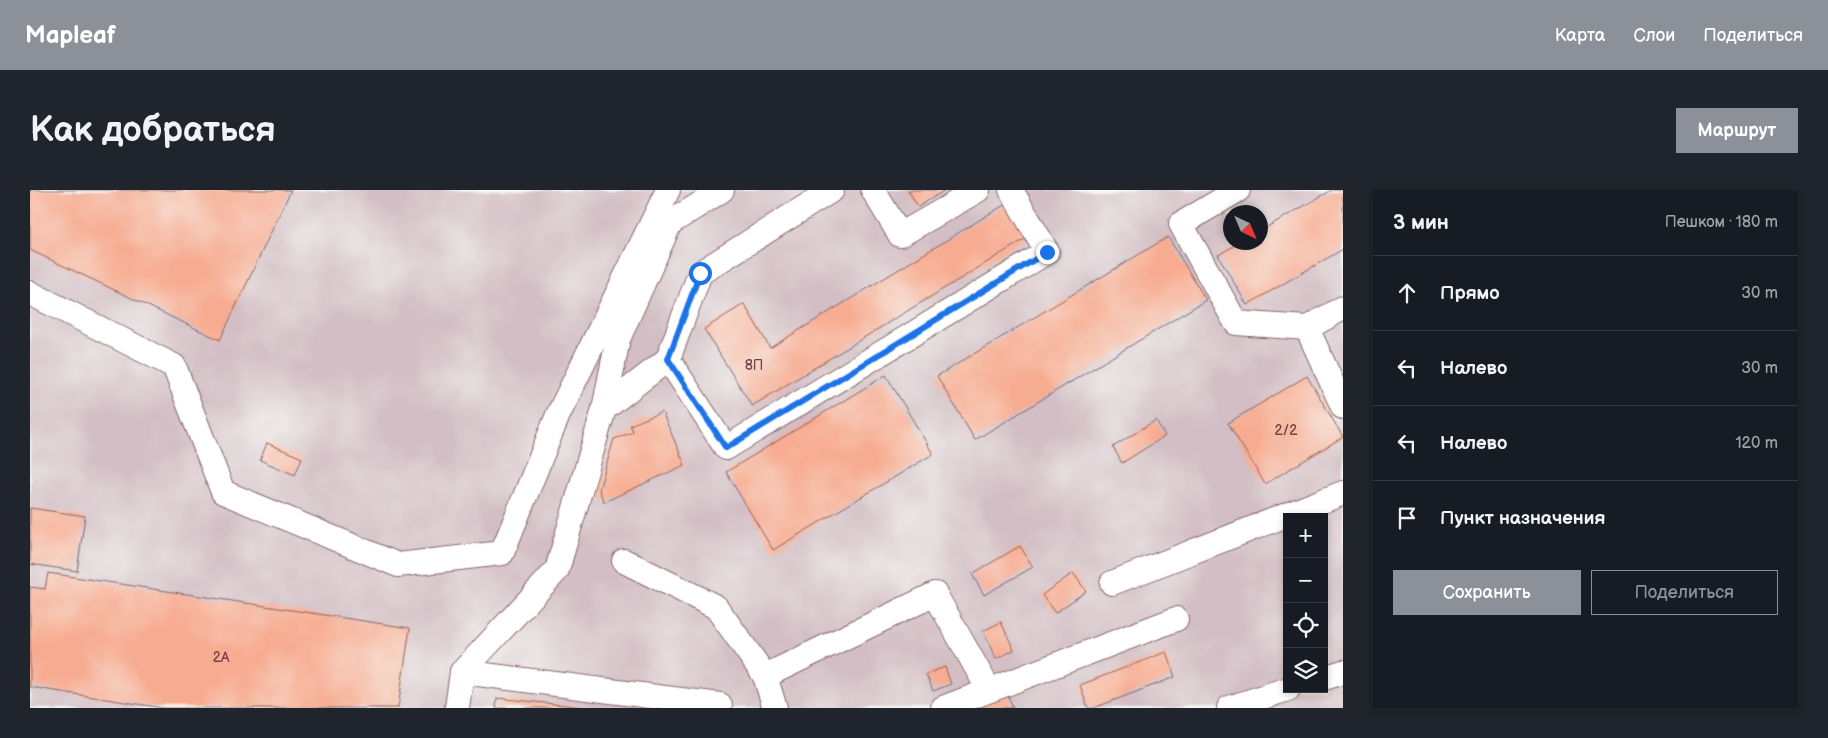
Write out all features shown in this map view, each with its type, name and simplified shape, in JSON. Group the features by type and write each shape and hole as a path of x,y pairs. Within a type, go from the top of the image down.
{"lane":[{"path":"30,293 174,366 223,492 398,565 502,553 558,415 668,190"},
{"path":"457,708 462,672 557,570 604,409 618,339 670,223 722,190"},
{"path":"604,409 668,359 700,273 832,190"},
{"path":"873,190 900,235 978,190"},
{"path":"668,359 726,448 1047,252 1012,190"},
{"path":"1238,190 1181,224 1236,324 1308,328 1343,308"},
{"path":"1308,328 1343,407"},
{"path":"1112,583 1343,493"},
{"path":"624,561 716,607 765,676 775,708"},
{"path":"765,676 935,594 989,690"},
{"path":"943,708 1176,619"},
{"path":"462,672 720,705"},
{"path":"1328,677 1343,672"},
{"path":"1229,708 1283,691"}],"shaded area":[{"path":"30,190 1343,190 1343,708 30,708"}],"building":[{"path":"30,190 291,190 220,340 30,250"},
{"path":"908,190 945,190 918,207"},
{"path":"1332,190 1343,190 1343,249 1247,305 1218,255 1227,250 1268,250 1268,226"},
{"path":"1009,202 1030,236 752,406 704,329 744,304 770,348"},
{"path":"1168,237 1206,300 975,440 937,376"},
{"path":"886,375 933,454 773,550 726,472"},
{"path":"1307,376 1343,437 1265,484 1228,423"},
{"path":"662,412 685,465 604,502 599,490 614,439 633,432 630,425"},
{"path":"1156,420 1165,436 1122,463 1113,447"},
{"path":"267,443 302,458 295,475 260,460"},
{"path":"30,508 85,516 77,571 30,564"},
{"path":"1020,546 1033,567 984,595 972,574"},
{"path":"48,573 410,628 398,708 163,708 30,687 30,587 45,589"},
{"path":"1073,573 1086,591 1055,613 1042,595"},
{"path":"1001,622 1014,650 996,659 983,631"},
{"path":"1166,652 1175,677 1094,708 1088,708 1080,685"},
{"path":"945,667 951,684 933,691 926,674"},
{"path":"1004,686 1013,708 951,708"},
{"path":"497,698 583,707 583,708 496,708"}],"route":[{"path":"700,273 668,359 726,448 1047,252"}]}
